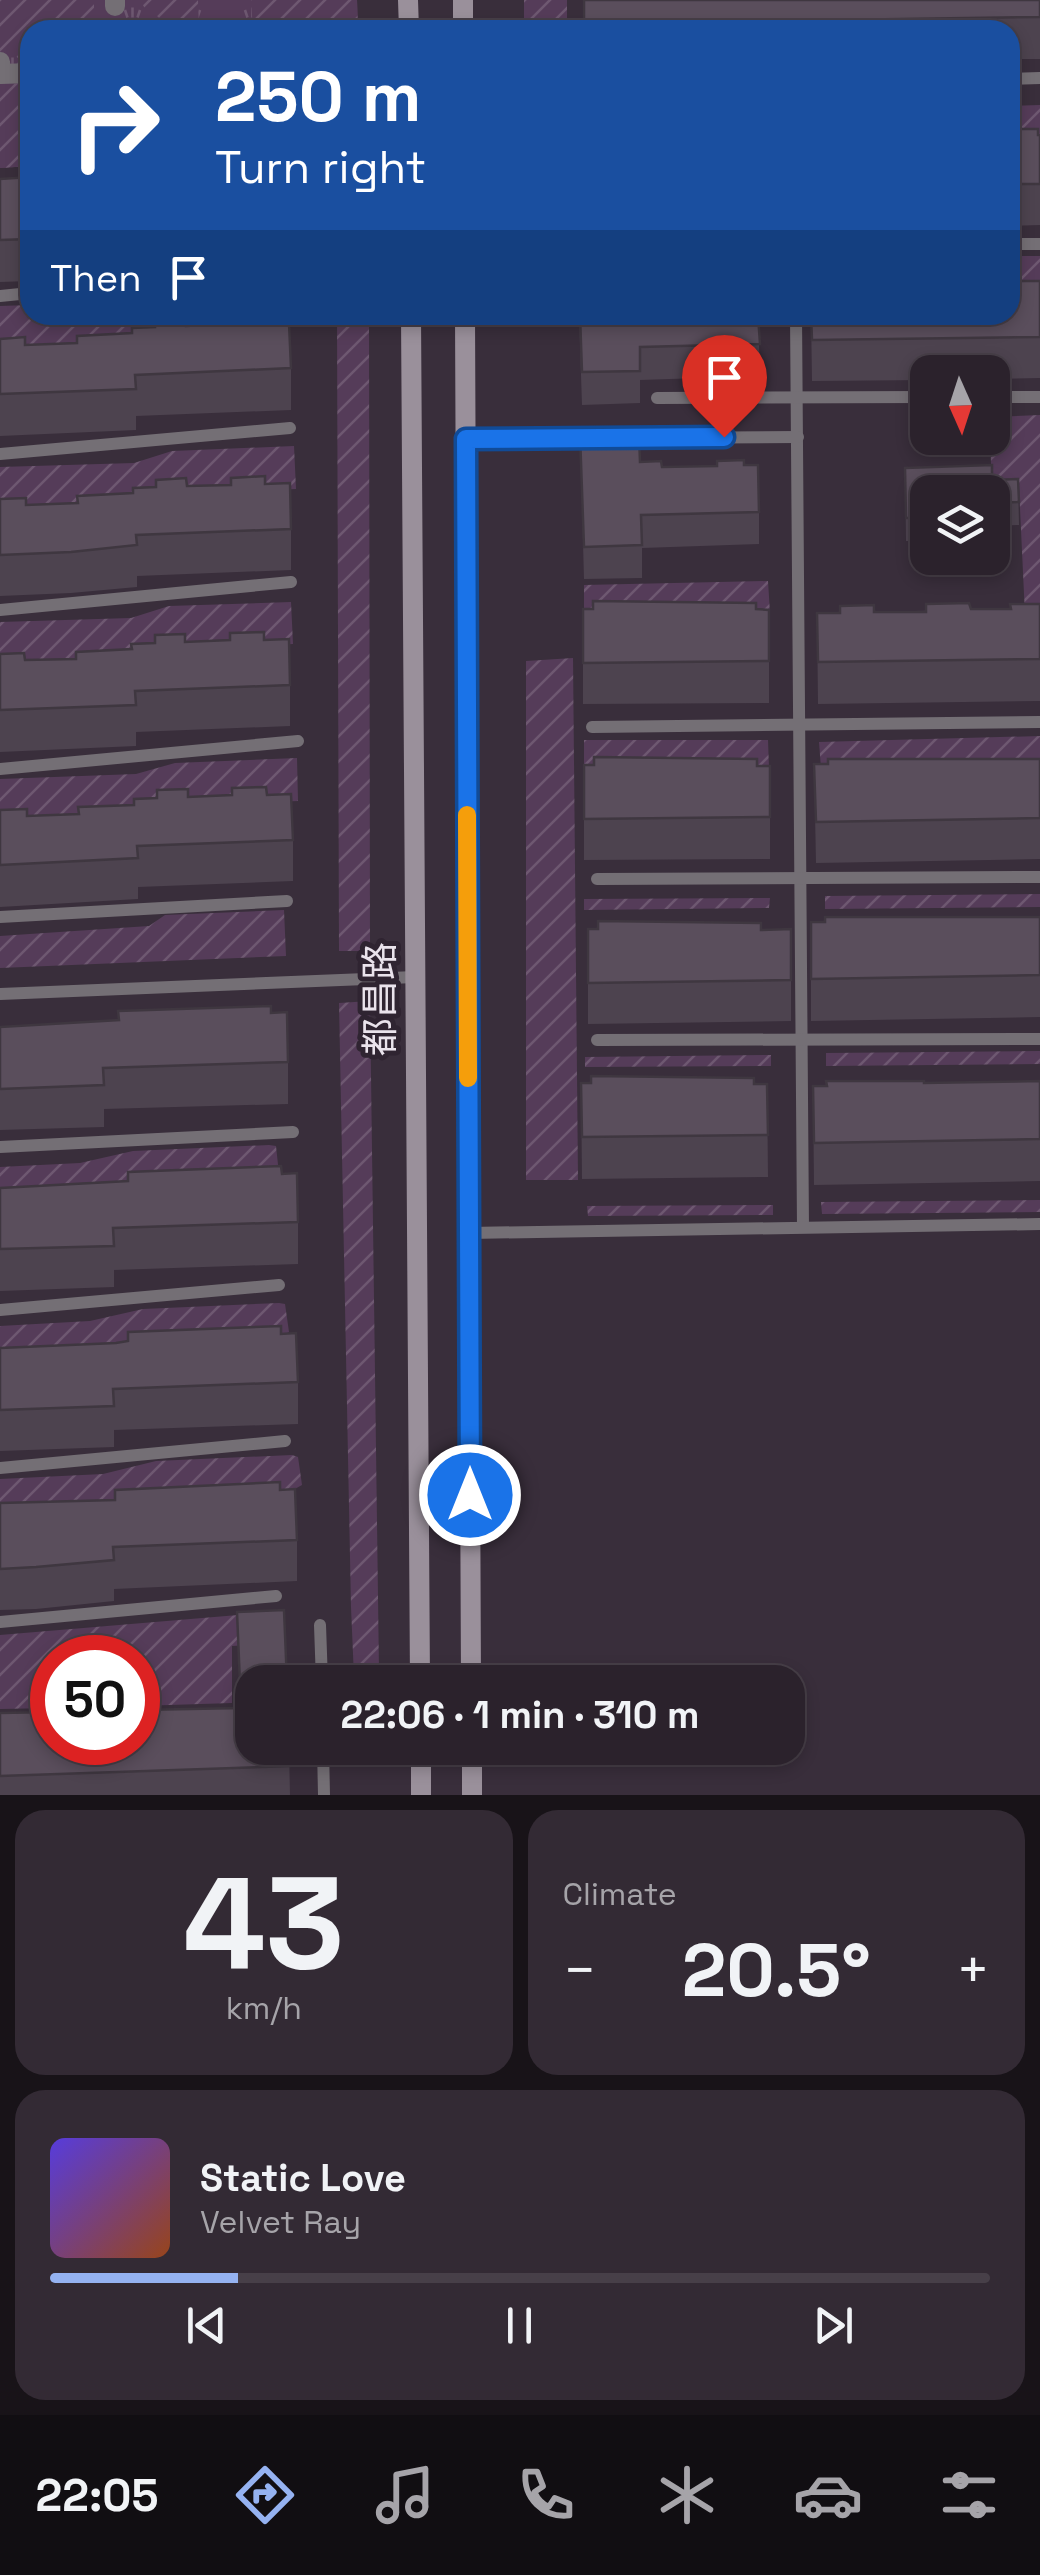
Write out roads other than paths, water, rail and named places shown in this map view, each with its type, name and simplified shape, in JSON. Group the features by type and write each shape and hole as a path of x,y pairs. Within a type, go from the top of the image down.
{"main road":[{"name":"都昌路","path":"410,325 420,1665"},
{"path":"465,325 471,1665"},
{"path":"420,1765 421,1795"},
{"path":"472,1765 472,1795"}],"street":[{"path":"0,62 1,74 20,73"}],"lane":[{"path":"796,325 803,1227"},
{"path":"657,398 910,397"},
{"path":"1010,397 1040,397"},
{"path":"0,454 290,428"},
{"path":"466,439 798,437"},
{"path":"0,610 291,582"},
{"path":"592,728 1040,722"},
{"path":"0,768 298,740"},
{"path":"598,879 1040,878"},
{"path":"0,917 286,902"},
{"path":"0,994 415,977"},
{"path":"597,1040 1040,1039"},
{"path":"0,1147 293,1132"},
{"path":"469,1233 1040,1224"},
{"path":"0,1310 279,1286"},
{"path":"0,1468 285,1441"},
{"path":"0,1622 276,1596"},
{"path":"320,1625 321,1665"},
{"path":"323,1765 324,1795"}]}
